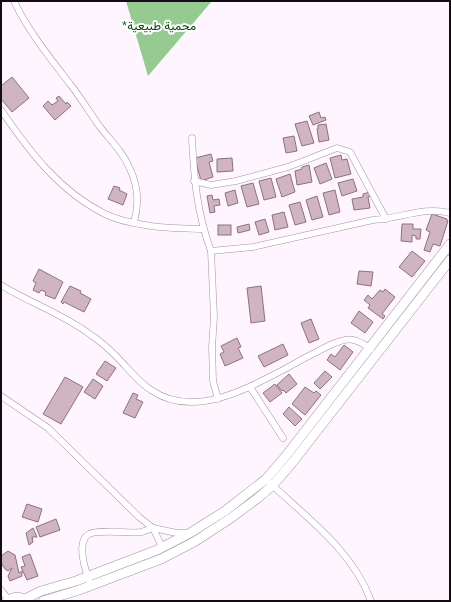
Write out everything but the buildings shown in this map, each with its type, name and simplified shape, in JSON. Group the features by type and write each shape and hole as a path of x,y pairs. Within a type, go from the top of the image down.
{"main road":[{"path":"8,600 17,597 26,600 41,591 89,581 161,559 194,542 230,518 292,463 450,244"},
{"path":"373,351 450,260"},
{"path":"43,601 190,533 269,482"}],"street":[{"path":"14,1 21,16 39,43 87,106 100,127 122,152 131,170 137,196 137,211 134,222"},
{"path":"1,110 34,156 50,174 81,200 106,214 134,222 161,227 203,230"},
{"path":"192,138 194,181 203,230 211,252 214,317 212,347 213,381 218,399"},
{"path":"194,181 211,185 236,181 288,167 337,148 350,152 386,219"},
{"path":"211,252 252,247 373,220 433,210 450,213"},
{"path":"1,285 64,317 91,335 116,355 137,379 151,390 175,401 186,402 218,399 250,387 342,340 356,340 373,351"},
{"path":"250,387 283,438"},
{"path":"1,396 48,428 139,517 153,528 177,533 190,533"},
{"path":"269,482 329,537 344,554 358,574 371,601"},
{"path":"153,528 162,547"},
{"path":"89,581 83,564 83,543 88,535 96,532 142,532 153,528"},
{"path":"1,590 8,600"}],"green space":[{"name":"*محمية طبيعية","path":"126,1 212,1 148,76"}]}
